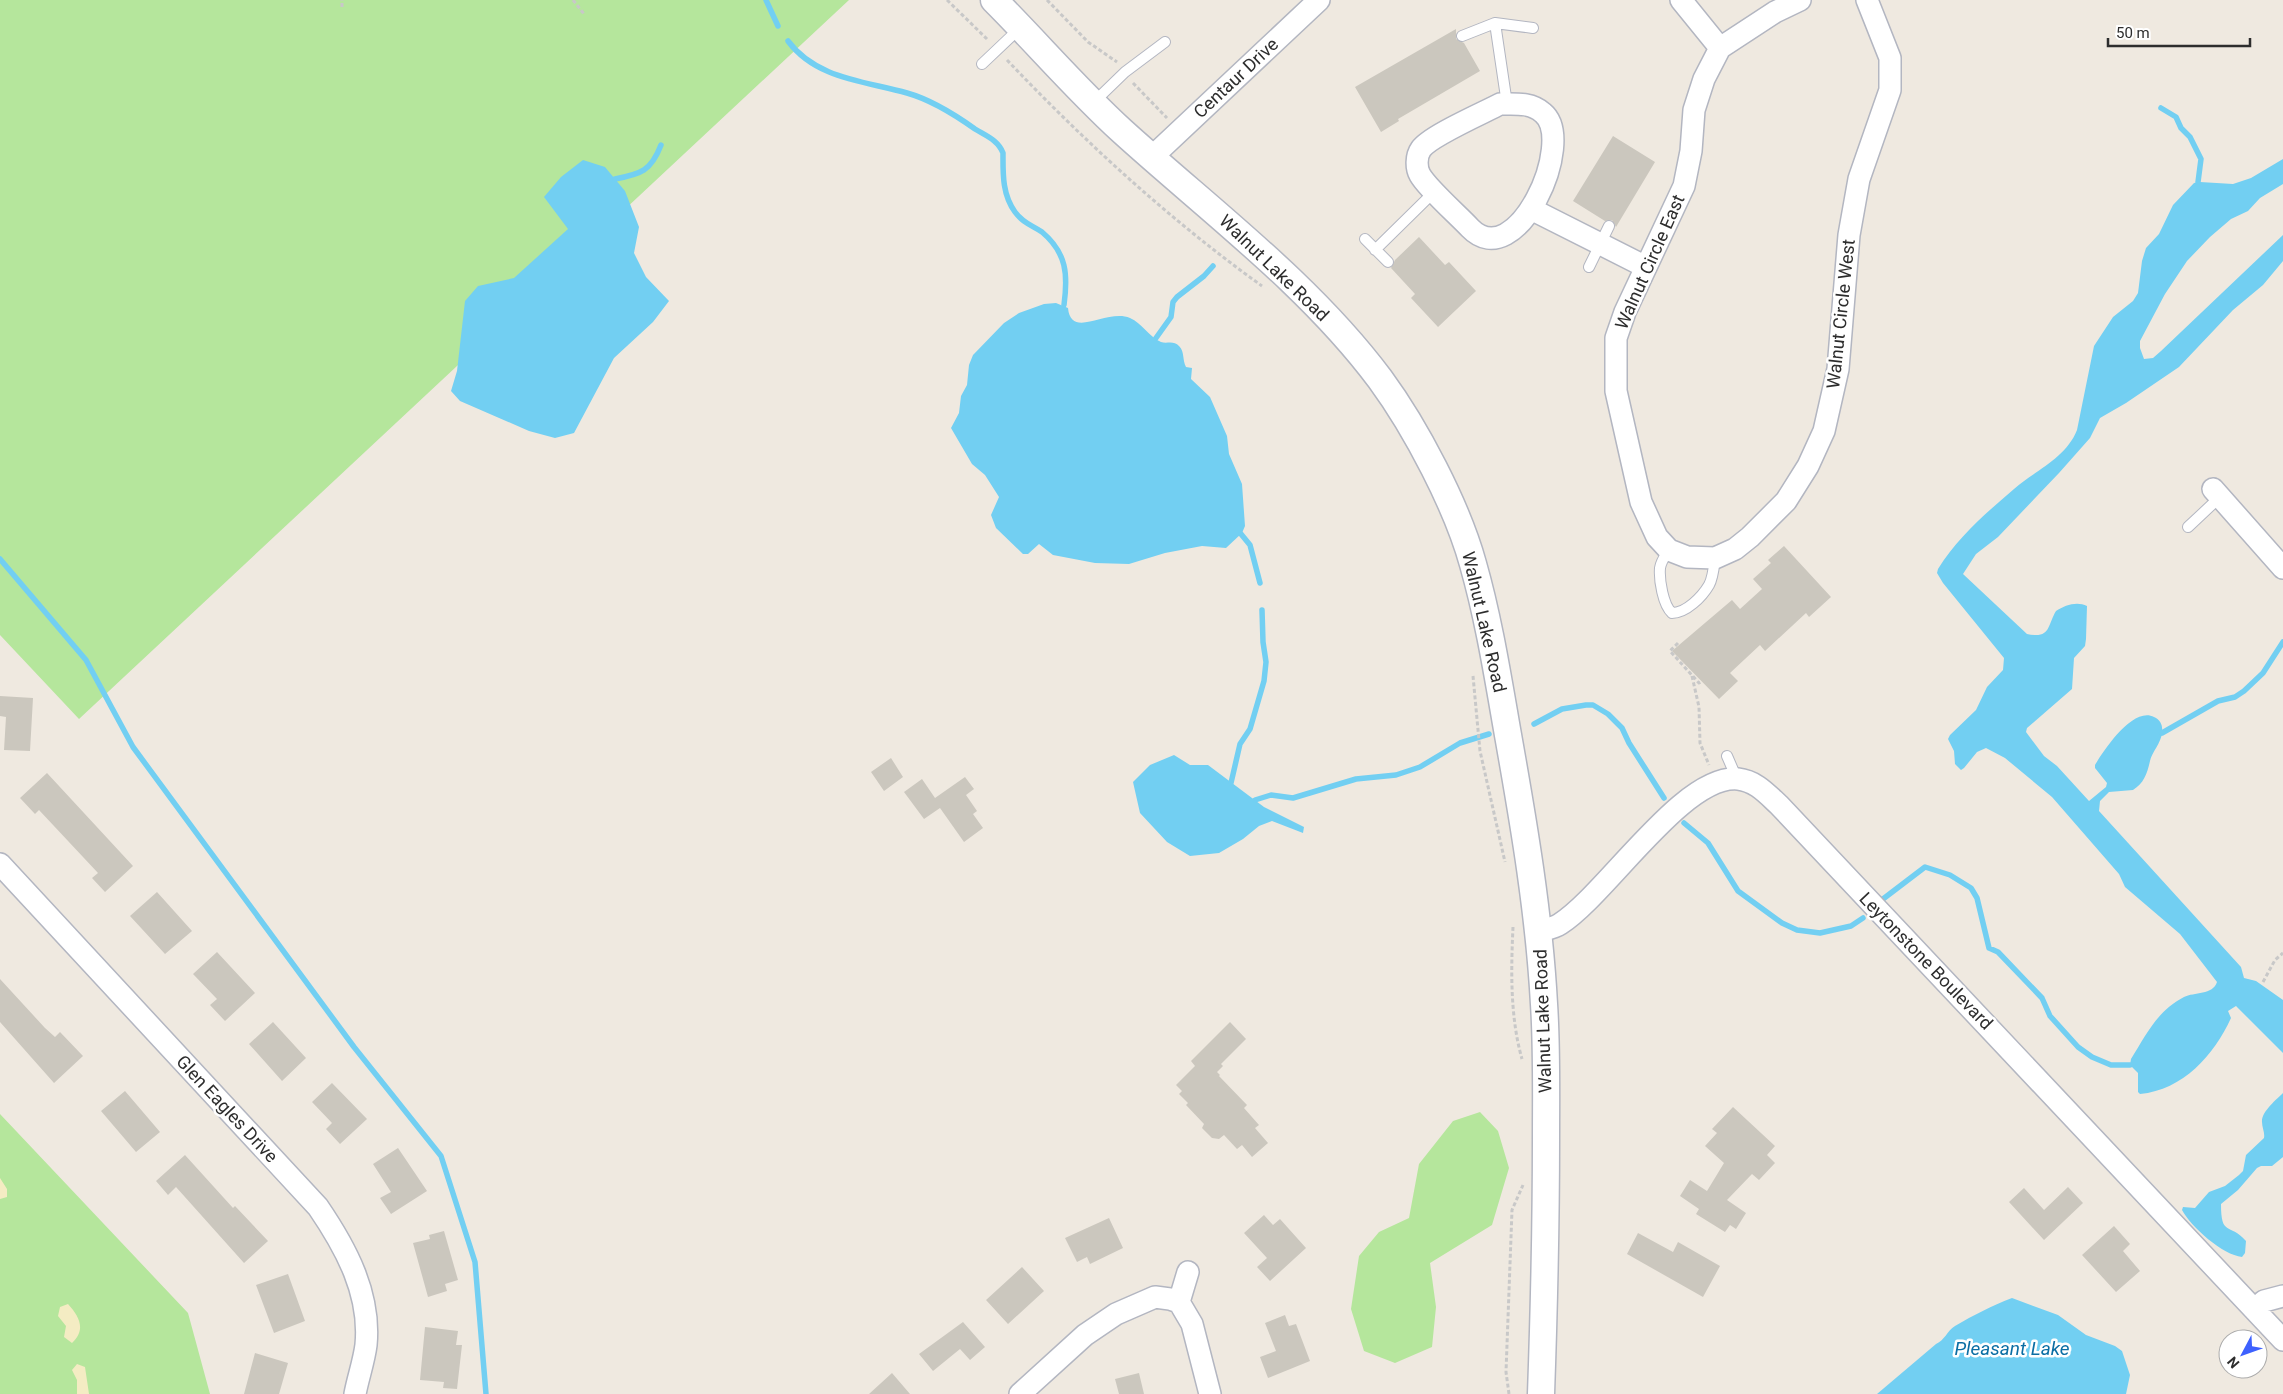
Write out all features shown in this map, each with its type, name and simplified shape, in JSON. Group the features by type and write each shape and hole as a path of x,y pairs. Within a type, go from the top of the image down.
{"street":[{"name":"Walnut Lake Road","path":"994,0 1092,103 1288,280 1334,326 1380,379 1418,440 1443,488 1472,560 1486,617 1525,823 1539,931 1546,1070 1545,1244 1541,1394"},
{"name":"Centaur Drive","path":"1152,157 1319,0"},
{"path":"1681,0 1720,48 1775,12 1800,0"},
{"name":"Walnut Circle West","path":"1716,558 1734,549 1750,537 1786,500 1808,466 1824,430 1838,369 1849,235 1859,179 1890,90 1890,58 1867,0"},
{"name":"Walnut Circle East","path":"1663,544 1641,502 1616,391 1616,338 1646,267 1684,186 1691,150 1694,110 1704,79 1720,48"},
{"path":"1500,104 1535,107 1550,120 1553,130 1554,147 1550,168 1531,209 1515,230 1504,235 1484,236 1473,231 1435,191 1421,176 1417,160 1421,150 1431,141 1500,104"},
{"path":"1531,209 1605,235 1646,267"},
{"path":"2217,493 2283,568"},
{"path":"1663,544 1686,557 1716,558"},
{"path":"1539,931 1560,925 1617,872 1681,804 1702,789 1727,781"},
{"name":"Leytonstone Boulevard","path":"1727,781 1758,787 1779,806 2283,1340"},
{"name":"Glen Eagles Drive","path":"0,864 318,1207 336,1233 360,1285 366,1315 366,1346 355,1394"},
{"path":"1179,1302 1188,1272"},
{"path":"2255,1309 2264,1301 2283,1296"},
{"path":"1020,1394 1085,1335 1116,1314 1155,1298 1170,1298 1179,1302 1192,1324 1210,1394"}],"lane":[{"path":"1496,23 1507,104"},
{"path":"1462,36 1496,23 1533,28"},
{"path":"982,64 1020,28"},
{"path":"1092,103 1124,72 1165,42"},
{"path":"1375,250 1435,191"},
{"path":"1589,267 1605,235"},
{"path":"1365,239 1388,262"},
{"path":"2188,527 2217,493"},
{"path":"1663,544 1660,574 1667,608 1672,613 1680,613 1692,604 1710,584 1716,558"},
{"path":"1727,756 1727,781"}],"path":[{"path":"342,0 342,7"},
{"path":"573,0 584,14"},
{"path":"947,0 1076,130 1125,175 1227,261 1264,288"},
{"path":"1678,643 1670,651 1692,676 1699,683 1701,682"},
{"path":"1473,668 1476,724 1480,751 1506,867"},
{"path":"1692,676 1699,707 1700,743 1727,781"},
{"path":"1514,918 1511,963 1514,1019 1524,1066"},
{"path":"2263,982 2275,960 2283,953"},
{"path":"1509,1394 1506,1372 1512,1210 1524,1181"}],"green space":[{"path":"0,0 849,0 79,719 0,635"},
{"path":"1480,1112 1498,1131 1509,1168 1492,1225 1430,1263 1436,1307 1432,1347 1395,1363 1364,1351 1351,1309 1359,1256 1379,1232 1409,1218 1419,1164 1453,1121"},
{"path":"0,1114 188,1313 210,1394 0,1394"}],"sand":[{"path":"0,1178 7,1189 7,1197 0,1199"},
{"path":"68,1304 76,1314 80,1324 79,1333 72,1343 64,1337 66,1326 58,1316 60,1307"},
{"path":"77,1364 85,1367 89,1394 77,1394 77,1380 72,1370"}],"water":[{"path":"2283,159 2283,184 2260,198 2248,211 2231,219 2187,261 2165,294 2140,341 2140,348 2144,359 2153,358 2161,351 2283,235 2283,261 2263,285 2233,310 2179,367 2100,418 2090,438 1998,537 1976,554 1963,574 2027,634 2040,635 2044,633 2056,611 2063,607 2071,604 2087,606 2085,646 2074,658 2072,689 2027,728 2026,732 2044,756 2057,766 2089,801 2106,787 2107,783 2095,768 2095,765 2112,740 2128,723 2137,718 2146,715 2158,720 2162,728 2161,737 2142,781 2133,790 2109,792 2100,801 2099,811 2241,967 2244,978 2256,981 2283,1000 2283,1053 2236,1006 2228,1011 2231,1018 2216,1045 2195,1068 2170,1086 2140,1094 2138,1092 2138,1073 2130,1065 2131,1059 2147,1033 2166,1009 2188,995 2212,989 2217,982 2180,934 2125,887 2119,874 2052,797 2005,758 1986,748 1977,752 1961,770 1955,764 1954,751 1948,739 1976,710 1987,687 2003,670 2004,658 1937,573 1954,546 1973,526 2014,489 2050,463 2072,440 2077,430 2094,346 2113,317 2133,301 2138,293 2142,261 2146,248 2159,234 2173,205 2194,183 2233,184 2251,178"},
{"path":"583,160 605,167 625,191 639,227 634,253 646,277 669,301 653,322 614,358 574,433 555,438 529,431 460,401 451,391 457,371 465,301 478,286 514,278 568,229 544,197 561,177"},
{"path":"1056,303 1068,308 1071,317 1076,322 1083,323 1121,316 1130,318 1157,340 1175,343 1181,348 1186,367 1192,368 1191,379 1210,397 1227,436 1229,454 1242,484 1245,526 1242,533 1226,548 1202,546 1165,553 1129,564 1095,563 1053,555 1039,544 1028,554 1023,554 996,528 991,515 999,497 985,475 972,464 951,428 959,413 961,396 967,385 969,365 973,355 1004,323 1019,313 1044,304"},
{"path":"1174,755 1190,765 1208,765 1264,807 1304,827 1303,833 1272,821 1259,826 1243,839 1219,853 1190,856 1167,842 1140,813 1133,782 1150,765"},
{"path":"2283,1093 2283,1157 2272,1166 2257,1168 2238,1190 2221,1204 2224,1225 2246,1241 2245,1253 2242,1257 2234,1255 2208,1239 2192,1224 2182,1210 2183,1207 2195,1208 2209,1192 2225,1186 2243,1171 2246,1155 2264,1138 2262,1118 2264,1114"},
{"name":"Pleasant Lake","path":"2012,1298 2058,1315 2086,1335 2115,1346 2122,1351 2130,1375 2126,1394 1877,1394 1942,1340 1955,1326"}],"building":[{"path":"1456,29 1456,39 1464,43 1480,71 1398,119 1399,121 1381,132 1355,87"},
{"path":"1613,136 1655,162 1616,227 1612,220 1605,221 1573,201"},
{"path":"1419,237 1445,265 1449,262 1476,291 1438,327 1411,298 1415,294 1391,268 1395,260"},
{"path":"1784,546 1831,597 1809,617 1806,613 1765,651 1760,645 1730,673 1738,681 1719,699 1672,651 1732,600 1740,609 1762,589 1753,579 1771,563 1768,560"},
{"path":"0,696 33,698 30,751 4,750 6,717 0,716"},
{"path":"891,758 903,777 884,791 871,772"},
{"path":"47,773 133,866 105,892 92,878 98,873 39,810 35,814 20,798"},
{"path":"965,777 974,789 966,795 977,811 973,814 983,828 964,842 940,808 924,819 904,792 922,779 935,798"},
{"path":"157,892 192,931 165,954 130,916"},
{"path":"217,952 255,993 225,1021 210,1005 217,999 193,974"},
{"path":"0,979 45,1028 55,1037 60,1032 83,1056 54,1083 0,1022"},
{"path":"273,1022 306,1058 282,1081 249,1044"},
{"path":"1230,1022 1246,1039 1221,1064 1223,1066 1217,1072 1247,1105 1244,1108 1259,1125 1255,1128 1268,1143 1252,1157 1242,1145 1237,1149 1224,1135 1219,1139 1212,1138 1202,1128 1204,1124 1186,1105 1188,1103 1179,1094 1182,1091 1176,1085 1195,1066 1191,1061"},
{"path":"332,1083 367,1119 340,1144 326,1129 332,1123 312,1102"},
{"path":"125,1091 160,1132 136,1152 101,1111"},
{"path":"1733,1107 1775,1146 1767,1155 1775,1163 1759,1180 1752,1174 1727,1200 1746,1213 1736,1229 1730,1225 1725,1232 1696,1214 1699,1209 1680,1196 1690,1180 1707,1191 1724,1163 1705,1146 1717,1133 1712,1129"},
{"path":"398,1148 427,1191 391,1214 380,1198 391,1192 373,1164"},
{"path":"185,1155 233,1208 235,1206 268,1241 244,1263 176,1187 168,1195 156,1181"},
{"path":"2068,1187 2083,1203 2044,1240 2009,1202 2024,1188 2044,1210"},
{"path":"1264,1215 1273,1225 1280,1219 1306,1248 1270,1281 1257,1267 1267,1258 1244,1233"},
{"path":"1109,1218 1123,1248 1090,1264 1087,1257 1077,1262 1065,1238"},
{"path":"2114,1226 2130,1244 2123,1251 2140,1271 2116,1292 2082,1255"},
{"path":"444,1231 458,1280 445,1284 447,1291 428,1297 413,1243 430,1239 429,1235"},
{"path":"1638,1233 1673,1252 1678,1242 1720,1266 1703,1297 1627,1254"},
{"path":"1022,1267 1044,1291 1008,1324 986,1300"},
{"path":"288,1274 305,1321 274,1333 256,1285"},
{"path":"1285,1315 1289,1326 1296,1324 1310,1361 1268,1378 1260,1357 1276,1351 1265,1323"},
{"path":"963,1322 985,1347 970,1360 960,1349 933,1371 919,1354"},
{"path":"425,1327 458,1331 456,1345 462,1345 457,1389 443,1388 444,1382 420,1380"},
{"path":"255,1353 288,1363 279,1394 244,1394"},
{"path":"892,1373 910,1394 869,1394"},
{"path":"1139,1373 1144,1394 1119,1394 1115,1379"}],"waterway":[{"path":"766,0 778,26"},
{"path":"788,41 799,54 827,71 842,77 925,99 951,113 995,142 1003,153 1005,191 1015,212 1028,224 1042,232 1057,248 1061,256 1066,284 1064,305"},
{"path":"2161,108 2176,117 2181,128 2190,137 2201,159 2198,182"},
{"path":"615,179 644,170 653,161 661,145"},
{"path":"1156,338 1171,317 1173,302 1213,266"},
{"path":"1241,534 1250,545 1260,583"},
{"path":"0,559 86,660 133,747 354,1047 441,1156 475,1262 486,1394"},
{"path":"1231,783 1240,744 1250,729 1264,681 1266,662 1262,610"},
{"path":"2162,733 2218,701 2235,697 2244,691 2263,673 2283,642"},
{"path":"1534,724 1562,709 1593,705 1608,714 1622,728 1629,743 1664,798"},
{"path":"1255,800 1271,795 1293,798 1356,779 1396,775 1420,767 1460,743 1489,734"},
{"path":"1684,823 1708,843 1738,891 1782,923 1797,930 1820,933 1851,926 1863,918"},
{"path":"1883,899 1925,867 1950,875 1971,888 1977,898 1989,948 1998,952 2042,998 2050,1016 2078,1047 2092,1057 2111,1065 2130,1065"}]}
